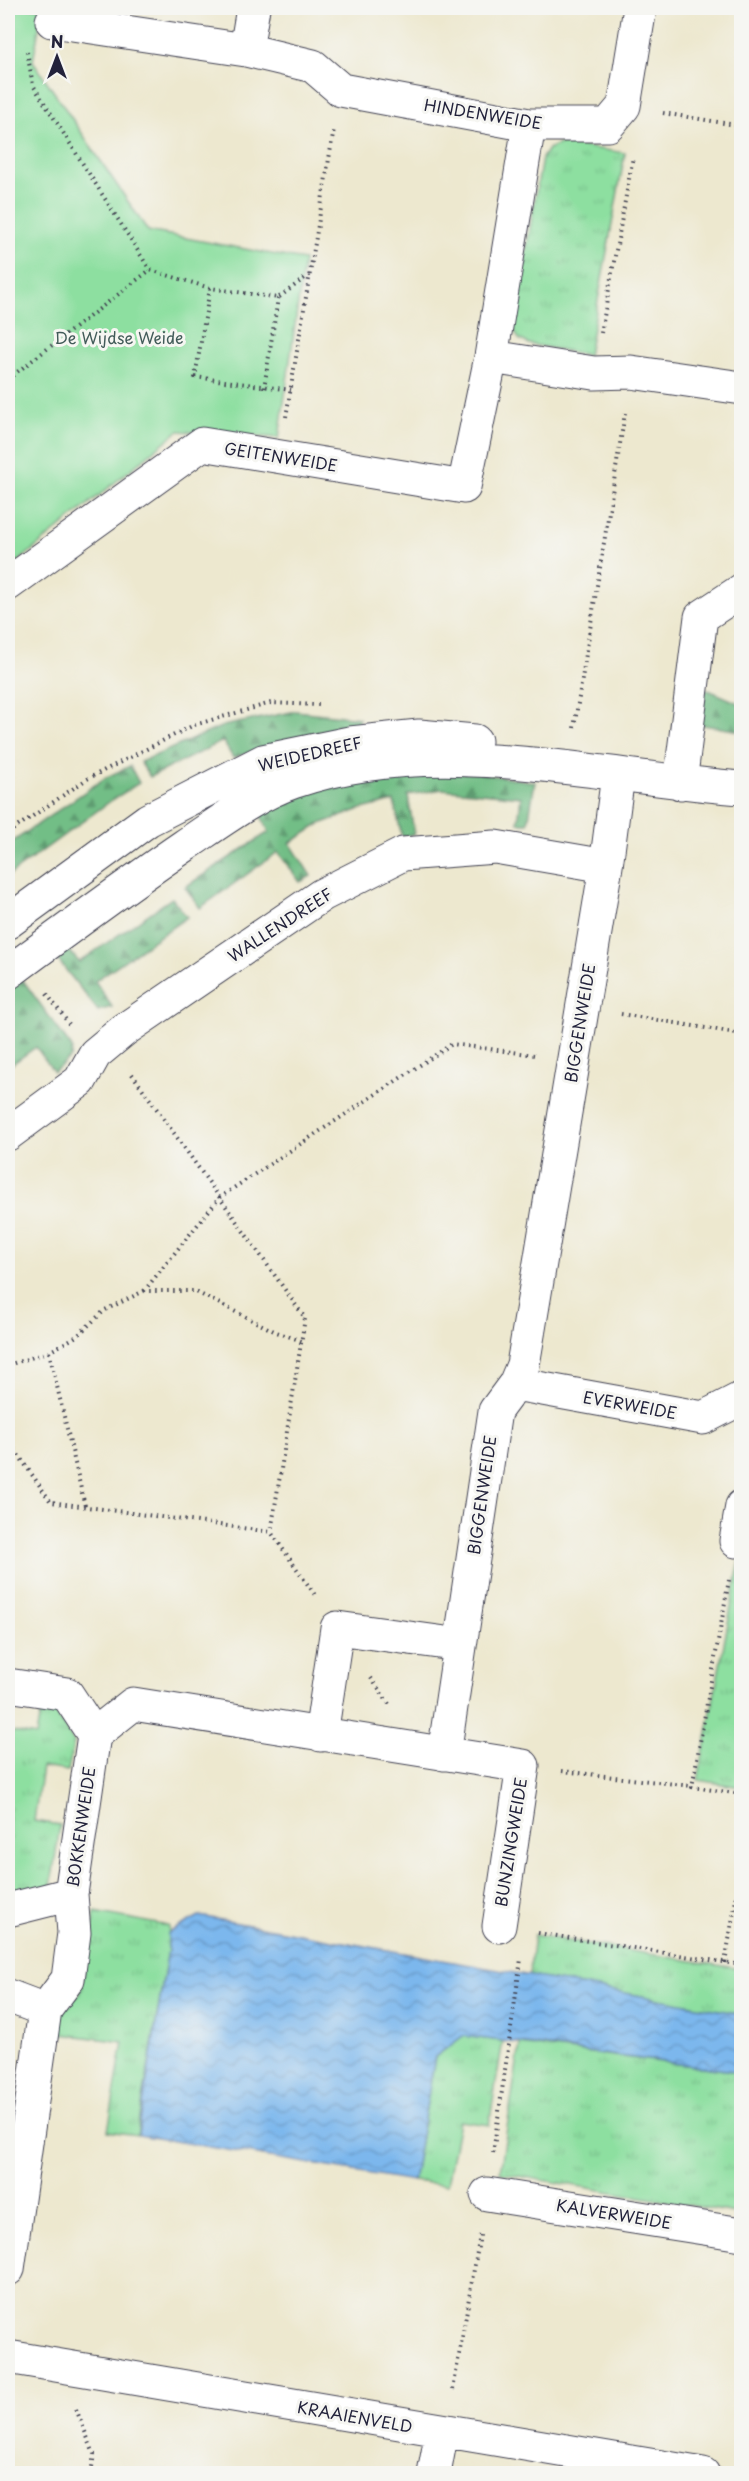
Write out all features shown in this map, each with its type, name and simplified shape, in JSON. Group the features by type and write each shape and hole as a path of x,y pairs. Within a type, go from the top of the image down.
{"street":[{"path":"246,50 253,8"},
{"path":"616,116 640,8"},
{"path":"52,21 246,50 313,66 341,90"},
{"name":"HINDENWEIDE","path":"341,90 529,125 616,116"},
{"name":"GEITENWEIDE","path":"8,584 202,444 464,487 491,357 529,125"},
{"path":"491,357 594,374 631,372 741,388"},
{"path":"680,783 701,617 741,590"},
{"name":"WEIDEDREEF","path":"8,922 148,820 263,761 350,743 419,736 506,744 569,756 618,775"},
{"name":"WEIDEDREEF","path":"16,967 226,818 291,782 339,769 415,760 505,763 741,788"},
{"name":"BIGGENWEIDE","path":"432,1753 460,1645 495,1411 515,1384 523,1365 606,866 618,775"},
{"name":"WALLENDREEF","path":"8,1134 80,1081 102,1048 322,895 403,854 495,846 606,866"},
{"name":"EVERWEIDE","path":"515,1384 703,1418 741,1398"},
{"path":"736,1541 741,1506"},
{"path":"321,1735 337,1628 460,1645"},
{"path":"8,1685 67,1694 94,1735 133,1704 432,1753"},
{"name":"BOKKENWEIDE","path":"8,2269 22,2082 45,2010 68,1979 75,1933 71,1894 94,1735"},
{"name":"BUNZINGWEIDE","path":"432,1753 523,1766 499,1926"},
{"path":"8,1910 71,1894"},
{"path":"8,1996 45,2010"},
{"name":"KALVERWEIDE","path":"487,2194 741,2234"},
{"name":"KRAAIENVELD","path":"8,2357 703,2474"},
{"path":"434,2474 444,2431"}],"path":[{"path":"26,50 33,85 150,270 210,288 278,298"},
{"path":"279,457 341,90"},
{"path":"616,116 741,126"},
{"path":"594,374 634,153 616,116"},
{"path":"8,379 150,270"},
{"path":"264,388 278,298 310,274"},
{"path":"210,288 195,376 264,388 291,390"},
{"path":"569,756 631,372"},
{"path":"16,967 74,1030 102,1048 220,1197 305,1318 272,1532 337,1628 432,1753"},
{"path":"582,1008 741,1034"},
{"path":"8,1365 49,1352 77,1336 105,1310 144,1291 220,1197 452,1044 574,1059"},
{"path":"144,1291 194,1291 276,1332 302,1341"},
{"path":"49,1352 85,1506"},
{"path":"8,1440 51,1502 272,1532"},
{"path":"692,1786 736,1541"},
{"path":"523,1766 741,1794"},
{"path":"725,1963 741,1865"},
{"path":"538,1933 741,1965"},
{"path":"444,2431 487,2194 522,1953"},
{"path":"79,2369 74,2404 94,2454 91,2474"}],"green space":[{"name":"De Wijdse Weide","path":"8,8 47,8 40,22 33,61 148,231 304,260 279,438 178,431 8,570"},
{"path":"561,143 625,153 588,355 529,344 519,339 513,328 542,158 548,149"},
{"path":"706,689 741,704 741,731 697,724"},
{"path":"296,711 359,718 357,725 295,737 233,758 223,741 150,777 140,762 223,726"},
{"path":"130,766 139,783 8,876 8,845 105,778"},
{"path":"404,772 476,773 535,782 528,823 518,823 521,797 442,789 408,795 414,834 402,837 394,801 358,810 320,824 290,843 311,876 300,882 278,852 200,908 185,887 269,832 260,814 320,789"},
{"path":"172,898 187,917 95,981 112,1007 98,1011 55,956 66,947 79,962"},
{"path":"22,979 72,1048 71,1057 54,1072 36,1047 8,1067 8,990"},
{"path":"741,1555 741,1787 698,1780"},
{"path":"41,1709 55,1712 74,1742 68,1771 42,1767 34,1821 60,1825 51,1885 36,1893 8,1889 8,1731 36,1736"},
{"path":"95,1912 169,1926 168,1950 137,2135 108,2131 123,2042 62,2034 54,2023 56,2012 80,1994"},
{"path":"534,1935 741,1969 741,2014 529,1976"},
{"path":"463,2036 503,2041 489,2125 459,2121 447,2185 413,2181 435,2057"},
{"path":"520,2044 741,2072 741,2214 500,2173"}],"water":[{"path":"199,1916 741,2014 741,2072 463,2036 435,2057 413,2181 138,2135 168,1950 168,1933"}]}
